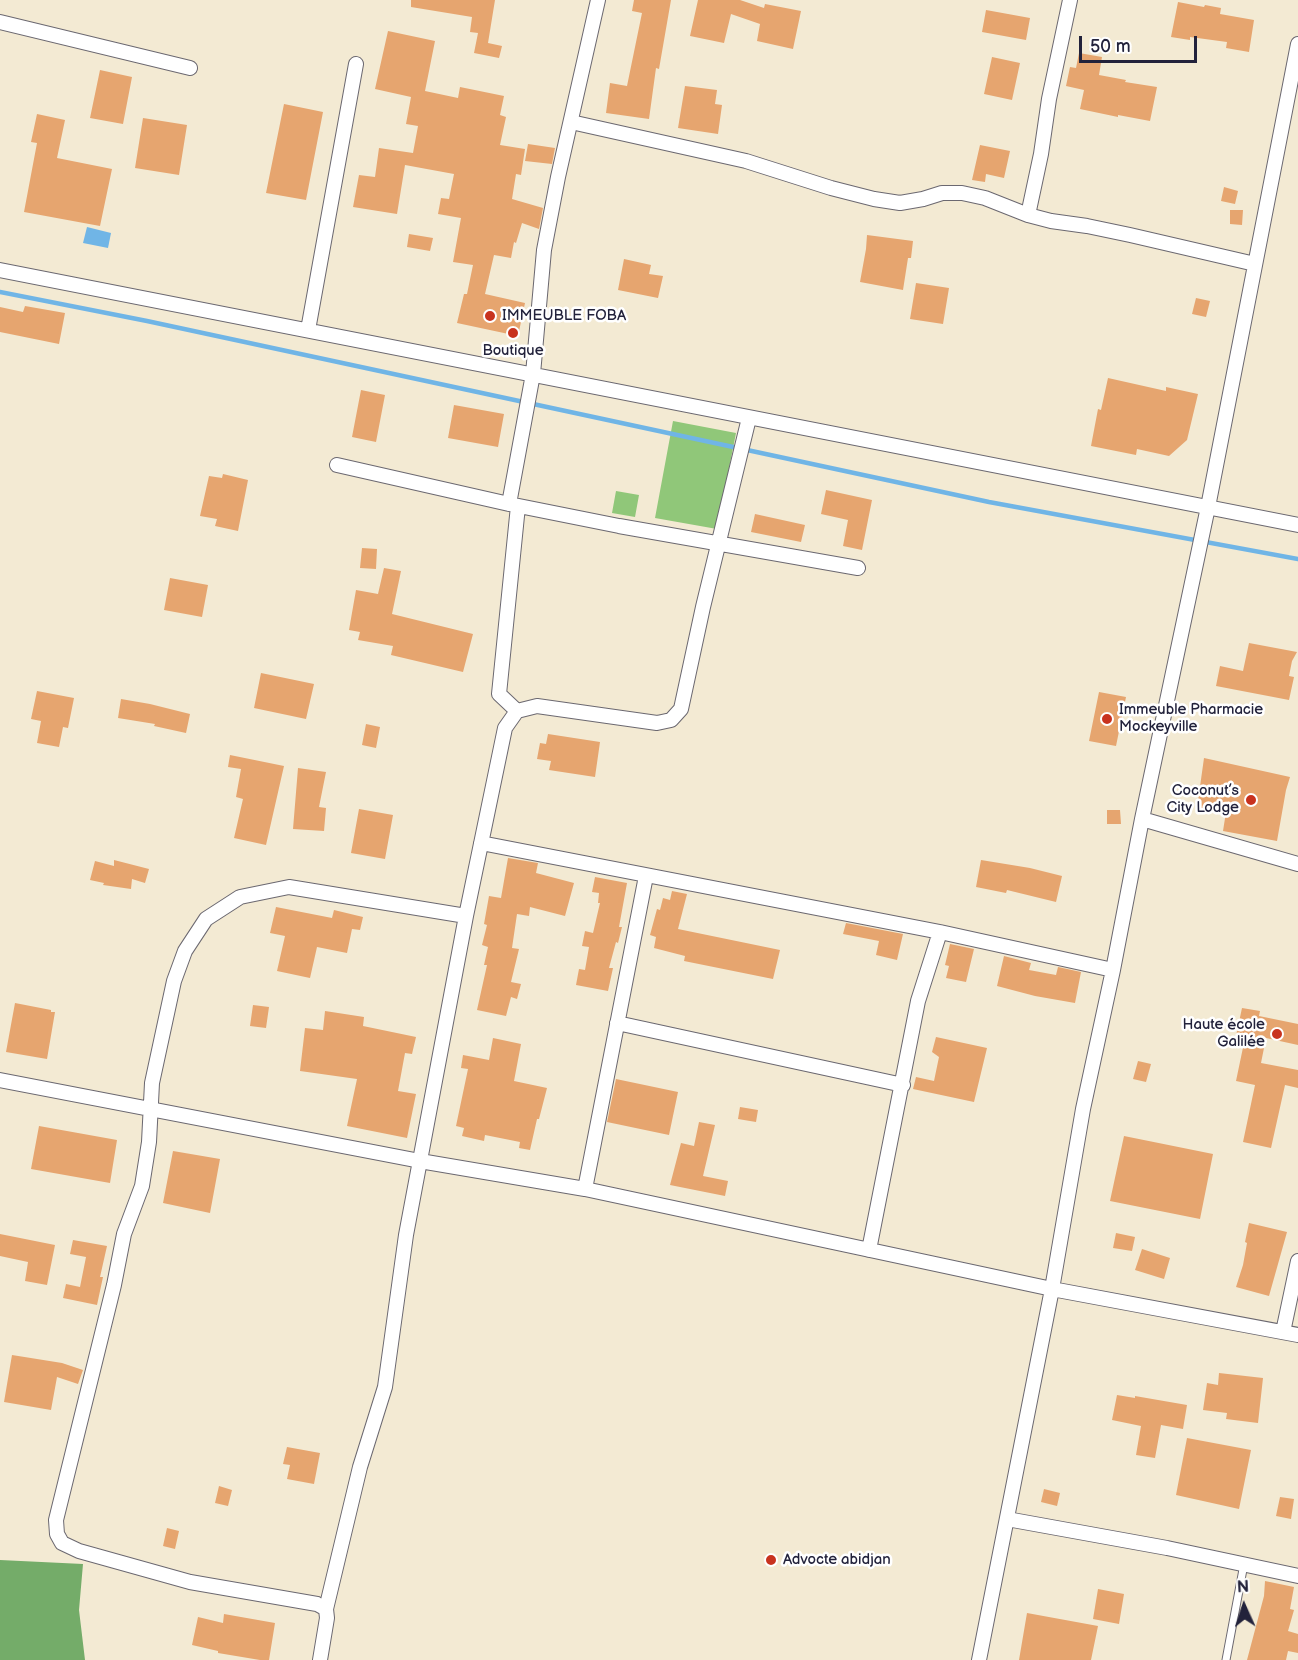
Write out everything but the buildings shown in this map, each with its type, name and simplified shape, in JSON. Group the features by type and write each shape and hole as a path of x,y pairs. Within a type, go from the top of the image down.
{"street":[{"path":"517,711 499,694 514,505 533,374 544,250 598,0"},
{"path":"1028,214 1041,154 1048,99 1063,40 1070,0"},
{"path":"0,22 190,68"},
{"path":"979,1660 1052,1289 1083,1109 1208,507 1298,44"},
{"path":"308,330 357,64"},
{"path":"571,122 746,161 874,200 900,202 923,199 942,193 962,193 985,198 1051,221 1130,235 1255,264"},
{"path":"0,270 1298,525"},
{"path":"320,1660 327,1618 326,1610 360,1467 385,1387 406,1235 504,728 517,711 537,706 657,723 671,720 681,709 749,418"},
{"path":"337,465 619,526 858,568"},
{"path":"1142,819 1298,864"},
{"path":"481,843 940,932 1113,970"},
{"path":"585,1189 646,876"},
{"path":"326,1610 317,1604 190,1582 79,1551 62,1543 57,1534 56,1520 112,1296 124,1234 142,1186 149,1142 152,1083 174,981 185,951 206,919 240,897 289,887 466,916"},
{"path":"869,1250 918,1001 940,932"},
{"path":"617,1023 903,1085"},
{"path":"0,1080 420,1161 585,1189 1052,1289 1298,1335"},
{"path":"1283,1332 1298,1261"},
{"path":"1007,1519 1298,1576"}],"lane":[{"path":"1226,1660 1244,1564"}],"green space":[{"path":"673,421 736,433 717,529 655,518"},
{"path":"616,491 639,495 635,517 612,513"},
{"path":"0,1560 83,1564 79,1610 85,1660 0,1660"}],"water":[{"path":"87,227 111,233 108,248 83,243"}],"waterway":[{"path":"0,292 147,321 989,502 1298,559"}],"place":[{"name":"IMMEUBLE FOBA","path":"490,316"},
{"name":"Boutique","path":"513,333"},
{"name":"Immeuble Pharmacie Mockeyville","path":"1107,719"},
{"name":"Coconut’s City Lodge","path":"1251,800"},
{"name":"Haute école Galilée","path":"1277,1034"},
{"name":"Advocte abidjan","path":"771,1560"}]}
